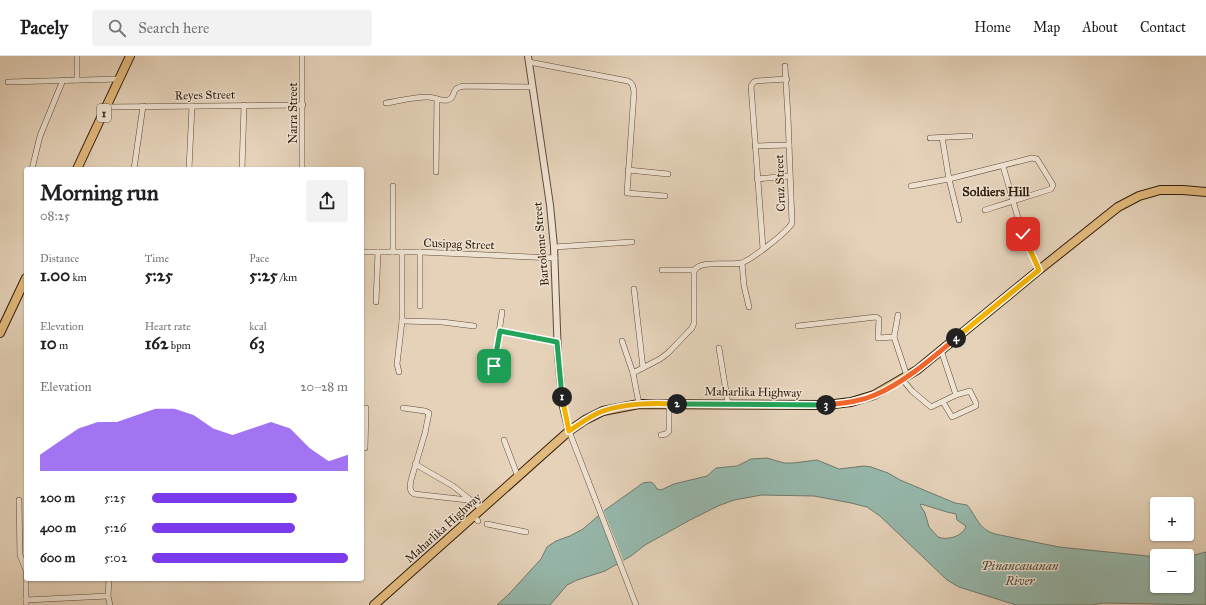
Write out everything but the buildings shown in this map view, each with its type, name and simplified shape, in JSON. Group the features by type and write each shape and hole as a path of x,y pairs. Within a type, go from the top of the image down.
{"main road":[{"name":"1","path":"79,167 130,56"},
{"name":"Maharlika Highway","path":"374,605 476,519 482,509 569,431 602,411 639,404 826,405 851,402 874,396 905,377 941,350 1118,207 1139,196 1160,190 1206,192"},
{"path":"0,333 24,282"}],"street":[{"path":"77,56 77,80"},
{"name":"Narra Street","path":"302,56 302,167"},
{"path":"528,59 631,82 634,92 627,193 665,196"},
{"name":"Bartolome Street","path":"528,59 550,204 555,258 557,342 563,407 569,431"},
{"name":"Cruz Street","path":"742,263 763,249 792,223 787,79 785,66"},
{"path":"8,82 120,79"},
{"path":"763,249 757,179 752,84 756,81 787,79"},
{"path":"32,167 40,136 63,80"},
{"path":"386,103 428,97 443,101 451,99 455,89 460,86 532,87"},
{"path":"436,172 437,99"},
{"path":"242,167 244,105"},
{"name":"Reyes Street","path":"107,107 303,105"},
{"path":"134,167 143,106"},
{"path":"189,167 192,106"},
{"path":"930,138 970,136"},
{"path":"942,137 949,179 959,220"},
{"path":"755,146 789,145"},
{"path":"911,186 949,179 1003,166 1028,158 1035,158 1053,185 1051,189 986,210"},
{"path":"1003,166 1022,232 1039,270"},
{"path":"628,170 668,174"},
{"path":"757,179 790,176"},
{"path":"392,252 393,186"},
{"path":"554,247 632,242"},
{"name":"Cusipag Street","path":"364,252 420,252 555,258"},
{"path":"376,302 378,252"},
{"path":"399,372 397,364 402,320 402,252"},
{"path":"420,252 420,306"},
{"path":"662,270 695,270 702,265 742,263 744,286 749,307"},
{"path":"633,373 656,362 668,353 692,328 695,315 695,270"},
{"path":"634,290 643,368"},
{"path":"494,366 502,312"},
{"path":"898,315 894,337 905,377 912,391 933,407 956,395 970,391 976,406 952,417 943,402"},
{"path":"798,326 876,317 879,319 878,338 894,337"},
{"path":"402,320 442,322 474,326"},
{"path":"500,331 557,342"},
{"path":"622,341 633,373 639,404"},
{"path":"719,348 728,404"},
{"path":"941,350 956,395"},
{"path":"661,435 666,434 668,431 669,404"},
{"path":"364,408 366,408 364,448"},
{"path":"403,408 425,410 429,413 410,487 412,493 468,500"},
{"path":"569,431 636,605"},
{"path":"504,440 518,477"},
{"path":"415,464 453,486 468,500 482,509"},
{"path":"19,500 20,555 24,565"},
{"path":"487,524 526,532"},
{"path":"26,581 26,603 108,596"},
{"path":"109,581 108,596 110,605"}],"water":[{"name":"Pinancauanan River","path":"767,458 784,463 817,460 839,469 864,466 871,467 955,503 967,505 981,526 989,532 995,534 1059,547 1150,556 1150,593 1194,593 1194,555 1206,552 1206,605 1103,603 1092,605 1016,605 959,587 947,580 880,516 867,507 814,496 762,495 734,500 690,520 645,545 631,556 605,571 577,580 567,585 550,605 497,605 541,559 547,547 556,541 583,529 605,510 643,483 652,483 657,489 661,490 674,484 707,476 716,468 737,466 751,459","holes":["921,504 956,514 957,520 966,526 965,530 955,537 942,538 938,537 929,527 925,513 920,505"]}],"pier":[{"path":"603,509 624,562 618,566 598,514"}],"district":[{"name":"Soldiers Hill","path":"996,191"}],"route":[{"path":"494,366 500,331 557,342 563,407 569,431 602,411 639,404 826,405 851,402 874,396 917,370 1039,270 1023,234"}]}
